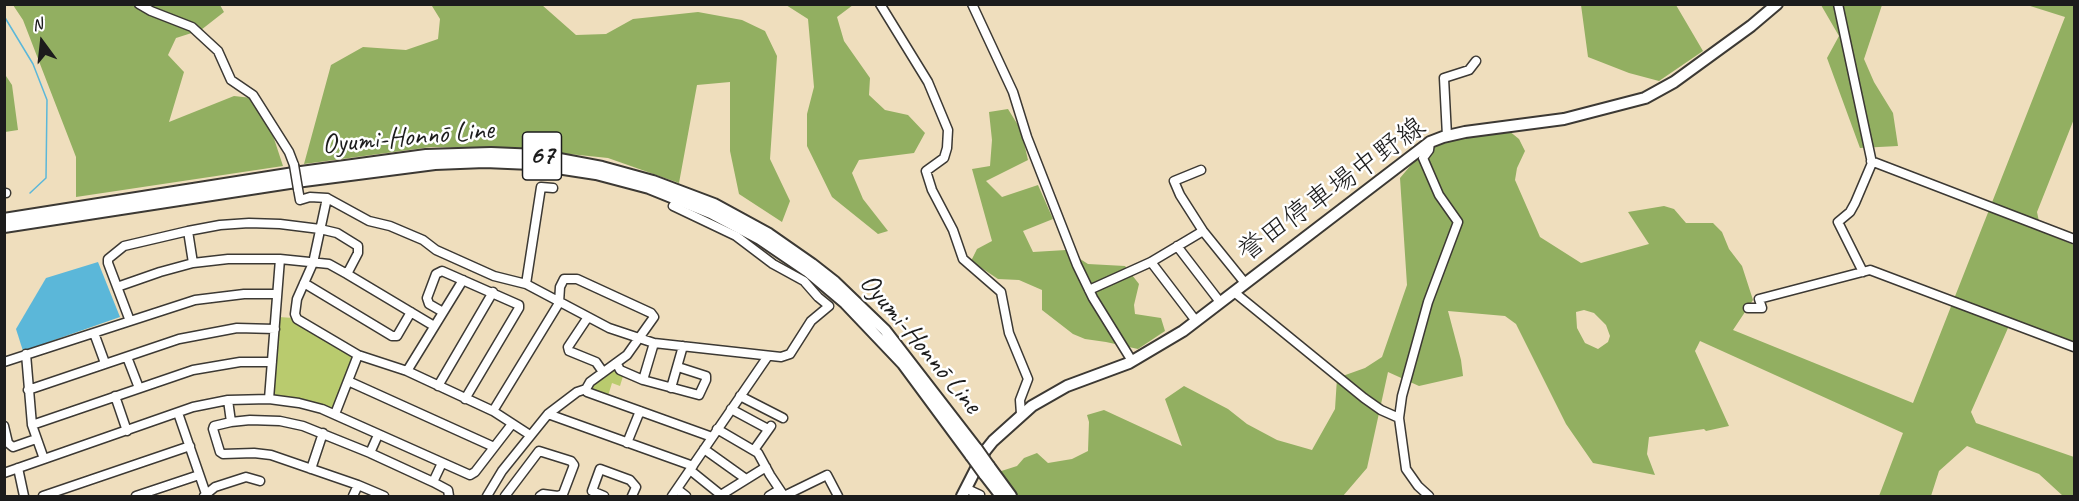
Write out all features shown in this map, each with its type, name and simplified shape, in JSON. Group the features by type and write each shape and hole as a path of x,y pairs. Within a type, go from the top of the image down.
{"main road":[{"name":"誉田停車場中野線","path":"964,493 985,451 1021,414 1053,392 1132,361 1157,348 1196,321 1430,142 1447,136 1564,119 1645,98 1674,82 1751,26 1777,4"},
{"name":"Oyumi-Honnō Line","path":"4,219 426,155 512,154 558,158 603,167 653,181 714,204 769,234 812,264 843,289 885,330 912,364 974,453"},
{"name":"Oyumi-Honnō Line","path":"4,227 296,182 435,164 485,162 531,164 596,174 649,188 711,213 760,239 807,271 845,303 903,364 987,470 1011,496"},
{"name":"Oyumi-Honnō Line","path":"987,470 1001,496"}],"street":[{"path":"139,4 192,27 218,51 231,81 253,95 289,152 294,165 300,200 310,197 327,198 369,221 390,226 423,240 436,250 494,276 526,284 609,328 654,343 768,356 781,357 790,354 811,321 829,306 804,281 773,264 736,236 673,206"},
{"path":"880,4 928,82 948,130 944,158 926,171 932,190 953,230 963,259 1000,292 1009,333 1028,379 1020,400 1021,414"},
{"path":"972,4 1013,92 1027,137 1077,265 1089,290 1132,361"},
{"path":"1838,4 1871,160 1856,203 1850,212 1838,222 1863,272"},
{"path":"1447,136 1444,78 1469,70 1476,61"},
{"path":"1429,496 1418,486 1406,469 1399,406 1428,302 1458,222 1439,195 1423,158 1429,150 1430,142"},
{"path":"1871,160 2074,239"},
{"path":"1201,170 1174,181 1180,195 1203,231 1245,283"},
{"path":"526,284 541,187 552,188"},
{"path":"327,198 313,263 297,299 295,314 297,319 358,355 407,371 493,411 530,435"},
{"path":"130,321 108,259 124,246 188,231 249,223 280,224 337,233 358,246 358,253 347,274"},
{"path":"188,231 193,264"},
{"path":"1089,290 1151,262 1203,231"},
{"path":"1177,246 1220,302"},
{"path":"117,287 160,272 228,259 280,259 328,264 434,326"},
{"path":"269,399 280,259"},
{"path":"1151,262 1196,321"},
{"path":"1749,308 1762,308 1759,298 1870,270 2074,347"},
{"path":"443,312 427,302 436,274 442,271 517,303 519,308 465,399"},
{"path":"487,496 502,471 548,414 577,392 586,389 590,382 627,355 654,317 651,313 577,279 564,279 560,287 559,303 493,411"},
{"path":"407,371 463,280"},
{"path":"304,284 392,336 397,336 411,312"},
{"path":"438,386 493,292"},
{"path":"1234,292 1364,398 1381,410 1399,418"},
{"path":"4,362 195,300 244,294 277,294"},
{"path":"588,317 568,347 569,351 596,362 603,372"},
{"path":"28,390 179,339 237,327 275,329"},
{"path":"94,333 105,363"},
{"path":"643,380 654,343"},
{"path":"671,388 683,346"},
{"path":"26,354 32,425 44,459"},
{"path":"335,414 358,355"},
{"path":"686,496 675,493 768,356"},
{"path":"128,357 139,388"},
{"path":"32,425 206,367 240,362 272,362"},
{"path":"617,364 621,370 643,380 699,395 706,376 678,367"},
{"path":"348,381 494,447"},
{"path":"586,389 590,394 715,433 754,450 784,496 827,475 838,496"},
{"path":"115,396 127,430"},
{"path":"740,396 783,418"},
{"path":"4,472 178,413 228,400 269,399 299,403 335,414 378,435 472,474 512,424"},
{"path":"228,400 231,422"},
{"path":"731,409 770,427 754,450"},
{"path":"627,443 639,411"},
{"path":"178,413 205,495 215,487 246,477 260,481"},
{"path":"548,414 691,468 721,495 766,467"},
{"path":"384,496 271,455 223,454 220,452 214,426 250,420 280,421 323,433 448,489 449,496"},
{"path":"4,426 8,443 13,447 36,439"},
{"path":"311,469 323,433"},
{"path":"370,453 378,435"},
{"path":"48,496 190,446"},
{"path":"704,449 746,479"},
{"path":"505,496 539,452 571,461 574,465 563,494 540,496"},
{"path":"433,482 442,463"},
{"path":"18,468 24,496"},
{"path":"604,496 592,492 600,469 630,480 636,487 632,496"},
{"path":"136,496 199,475"},
{"path":"352,496 358,485"},
{"path":"769,496 780,490"},
{"path":"964,493 979,496"}],"green space":[{"path":"13,5 220,5 224,12 201,30 176,38 168,55 184,72 169,122 234,96 261,99 283,166 76,197 76,157 23,20"},
{"path":"419,5 542,5 576,35 606,34 633,19 698,12 742,20 765,31 777,56 770,159 790,201 782,222 739,194 730,151 730,82 697,85 679,183 608,158 521,149 431,147 304,164 331,65 363,47 406,50 438,39 440,19 432,6"},
{"path":"786,5 853,5 837,17 844,41 870,78 869,95 885,110 908,115 925,133 914,153 859,160 852,173 863,199 888,231 878,234 832,197 807,146 807,114 814,87 808,19"},
{"path":"1581,5 1676,5 1703,51 1659,81 1629,73 1588,57"},
{"path":"1821,5 1882,5 1864,59 1874,82 1893,113 1898,146 1860,148 1827,58 1839,36"},
{"path":"2027,5 2074,5 2074,119 2037,212 2041,231 2074,245 2074,345 2008,328 1971,412 1976,423 2074,457 2074,496 2063,496 2039,474 1967,446 1939,471 1931,496 1879,496 1903,433 1700,341 1695,351 1729,426 1706,431 1704,429 1649,437 1647,454 1655,475 1593,463 1566,424 1516,324 1505,316 1448,311 1463,376 1419,386 1388,372 1367,468 1343,496 999,496 992,474 1017,466 1024,458 1037,453 1048,463 1072,459 1088,451 1089,422 1087,415 1104,410 1182,446 1165,399 1184,386 1228,409 1247,424 1277,440 1312,450 1335,409 1337,378 1365,368 1382,357 1407,285 1400,178 1422,152 1459,130 1498,122 1519,139 1525,151 1517,168 1515,180 1540,237 1581,263 1649,244 1628,212 1664,206 1674,209 1686,223 1713,223 1722,232 1729,249 1742,266 1753,300 1733,330 1913,403 2065,17","holes":["1584,310 1594,313 1606,325 1610,336 1608,342 1598,349 1585,343 1577,328 1576,312"]},
{"path":"4,73 12,85 18,130 5,132"},
{"path":"1008,109 1021,130 1028,160 986,181 1002,197 1038,185 1053,219 1023,231 1033,252 1066,250 1088,264 1125,266 1139,284 1134,305 1135,314 1161,318 1165,331 1138,349 1085,339 1073,334 1042,310 1042,290 1019,280 998,279 971,261 977,249 992,241 972,169 990,166 992,140 989,112"},
{"path":"279,317 293,318 353,354 354,358 333,407 275,396 273,393"},
{"path":"616,367 624,373 620,386 612,383 608,396 590,390 589,388"}],"water":[{"path":"98,262 120,317 23,351 16,329 46,278"}],"waterway":[{"path":"4,16 33,64 47,100 46,178 30,193"}]}
